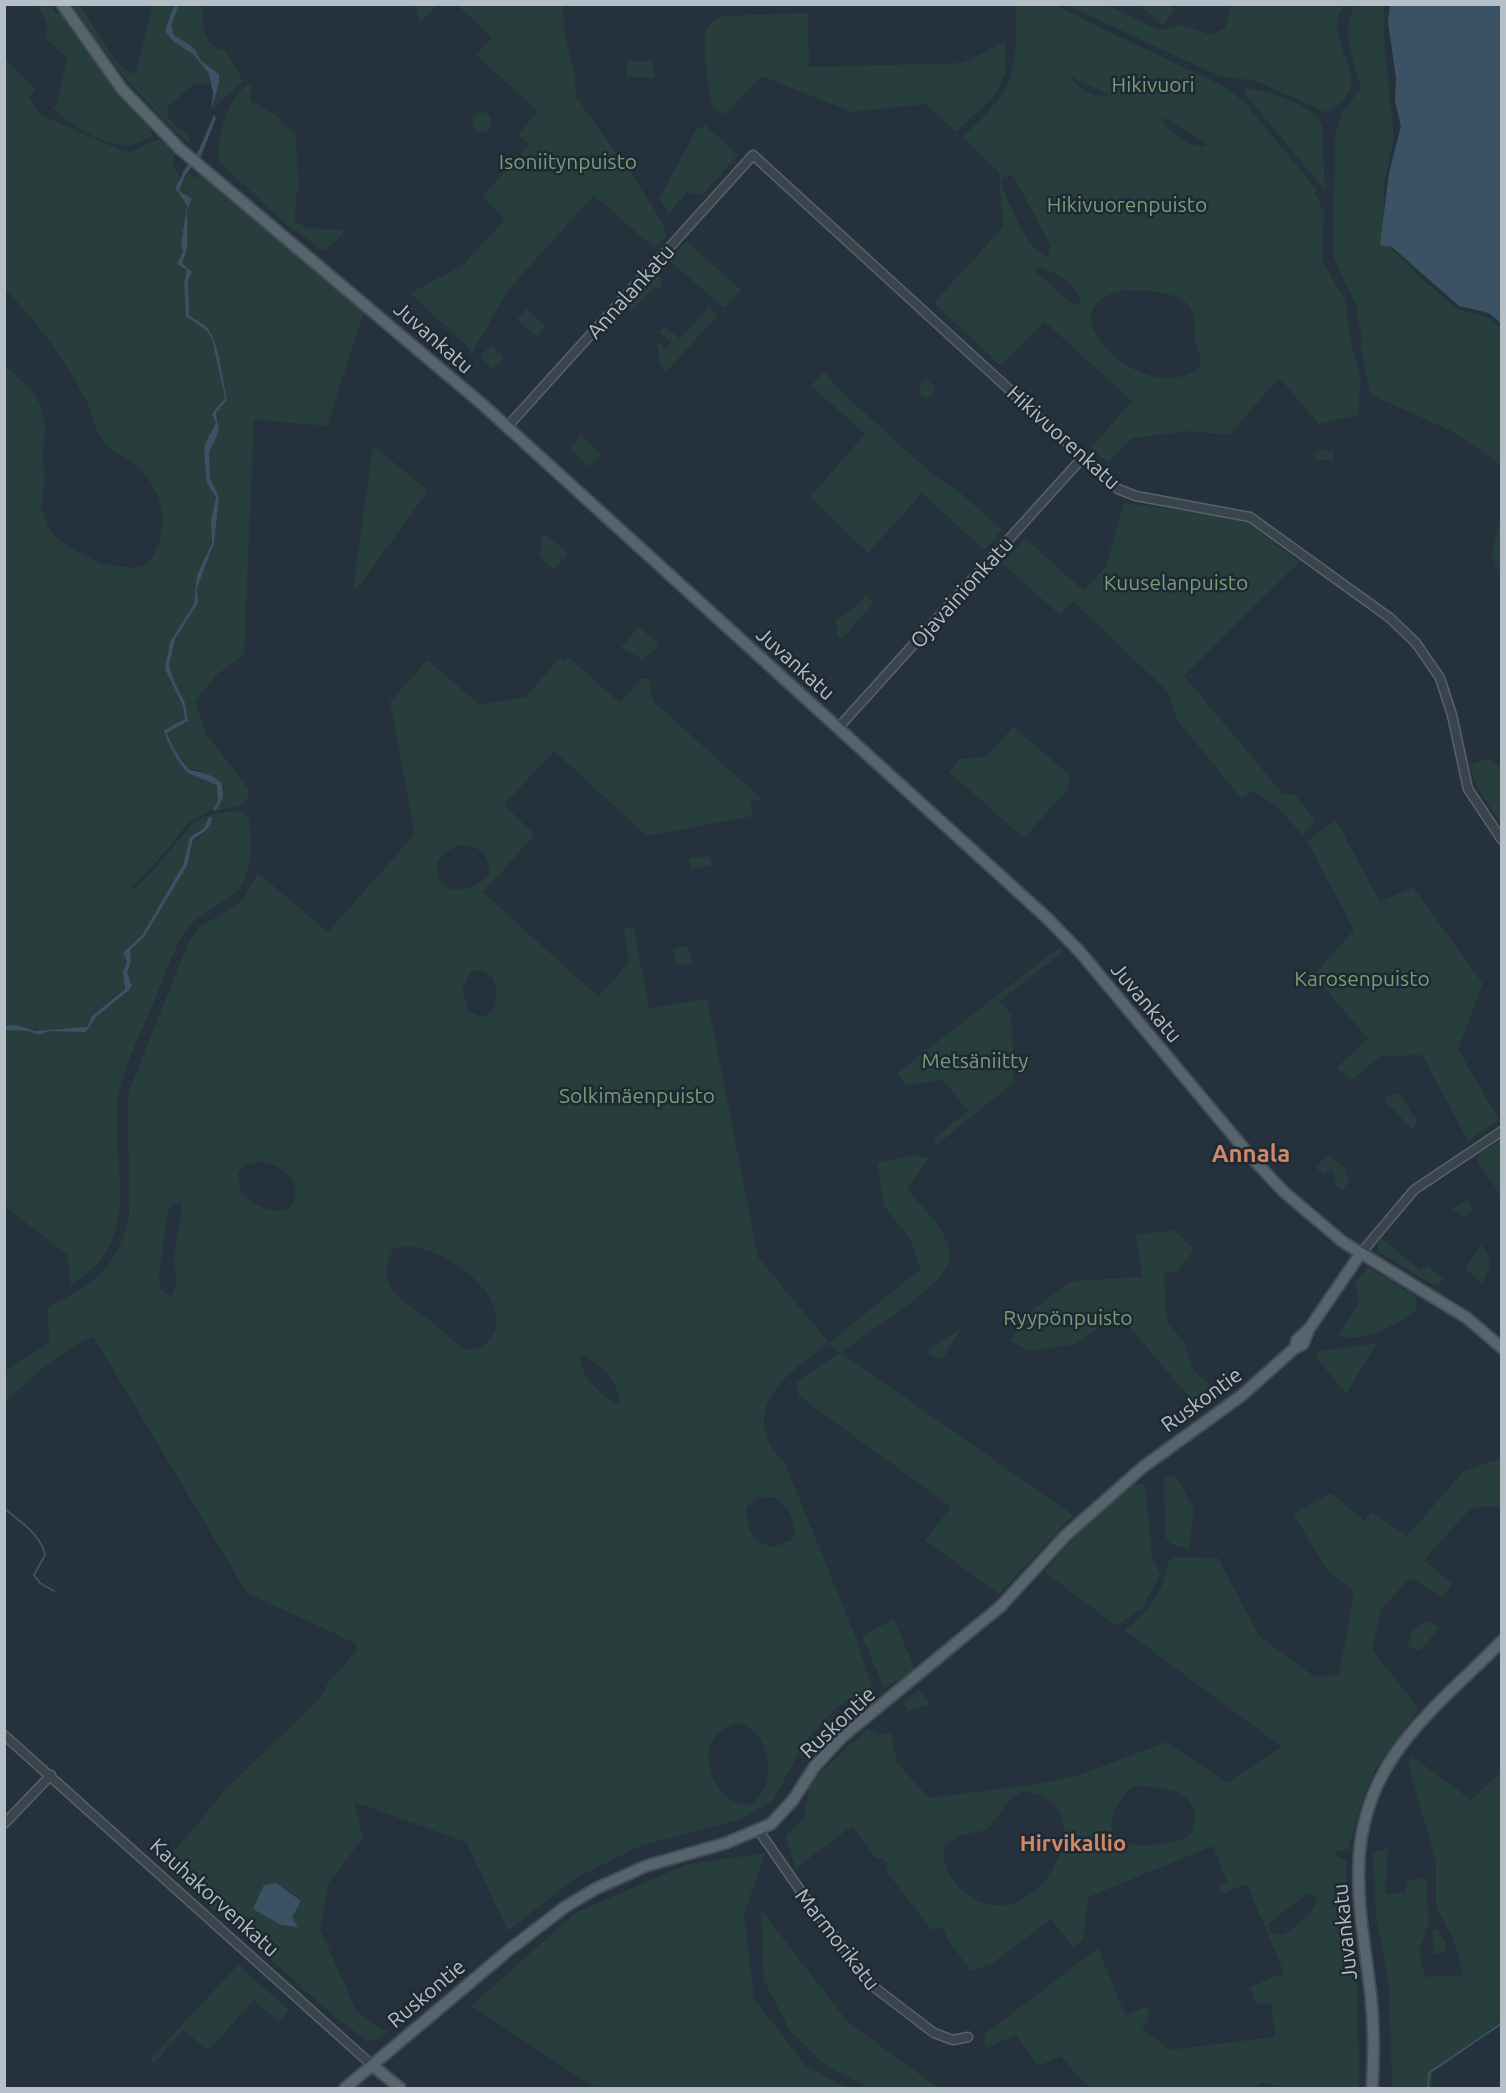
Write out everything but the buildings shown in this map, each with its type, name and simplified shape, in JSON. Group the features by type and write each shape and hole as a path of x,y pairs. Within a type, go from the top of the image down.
{"main road":[{"name":"Juvankatu","path":"62,4 122,89 180,149 356,296 507,427 1047,918 1103,980 1257,1164 1322,1225 1361,1253 1467,1318 1502,1348"},
{"name":"Ruskontie","path":"345,2088 510,1948 565,1907 595,1889 646,1866 759,1831 771,1824 785,1810 810,1773 835,1744 1001,1606 1078,1524 1158,1455 1241,1396 1295,1348 1305,1343 1309,1329 1361,1253"},
{"name":"Juvankatu","path":"1372,2088 1373,2022 1357,1886 1366,1817 1378,1782 1404,1742 1502,1641"},
{"name":"Kauhakorvenkatu","path":"372,2065 400,2088"}],"street":[{"name":"Annalankatu","path":"507,427 753,155"},
{"name":"Hikivuorenkatu","path":"753,155 1126,493 1250,517 1409,634 1440,678 1452,715 1468,789 1502,840"},
{"name":"Ojavainionkatu","path":"838,728 1084,456"},
{"path":"1361,1253 1414,1190 1502,1131"},
{"name":"Kauhakorvenkatu","path":"4,1735 372,2065"},
{"path":"4,1824 51,1775"},
{"name":"Marmorikatu","path":"759,1831 816,1913 874,1988 934,2032 953,2040 968,2037"}],"green space":[{"path":"414,4 438,4 438,5 420,23"},
{"path":"37,5 51,5 56,14 60,13 106,76 151,128 152,136 129,145 106,141 74,125 49,104 56,108 67,58 45,37 48,25"},
{"path":"71,5 80,5 111,54 133,74 137,70 152,5 174,5 165,29 199,61 211,84 195,83 168,107 167,115 175,127 186,132 191,142 188,143 140,95 97,42"},
{"path":"179,5 203,5 203,26 208,39 213,45 225,50 243,81 213,109 219,75 201,61 192,47 174,35 171,25"},
{"name":"Isoniitynpuisto","path":"457,5 563,5 564,31 575,76 576,97 633,176 662,222 666,236 654,248 594,195 508,290 471,355 469,348 410,293 463,265 505,219 482,197 529,144 518,134 538,111 476,55 492,37"},
{"name":"Hikivuorenpuisto","path":"1016,5 1057,5 1225,87 1245,103 1317,190 1315,193 1324,212 1322,261 1345,300 1351,344 1361,377 1358,415 1319,424 1283,382 1277,380 1229,435 1190,431 1132,438 1108,463 1091,448 1132,401 1044,321 1001,366 934,303 1003,227 999,172 962,137 993,107 1009,79 1014,64","holes":["1070,76 1111,96 1093,94 1082,89","1162,118 1208,144 1203,147 1191,144 1173,133","1009,175 1014,177 1051,246 1047,258 1025,236 1002,187 1001,179","1036,266 1064,279 1075,290 1081,303 1072,304 1035,271","1124,290 1165,293 1175,296 1190,307 1194,316 1194,335 1200,366 1180,377 1156,377 1132,368 1111,353 1096,335 1091,317 1099,301"]},
{"path":"1067,5 1107,5 1158,30 1182,25 1210,35 1225,28 1232,5 1344,5 1338,18 1338,31 1349,68 1351,80 1349,91 1336,107 1325,112 1256,81 1219,76"},
{"path":"1139,5 1169,5 1175,10 1163,25"},
{"path":"1355,5 1384,5 1384,41 1394,139 1384,182 1384,227 1388,245 1423,280 1459,310 1487,317 1501,328 1501,465 1454,432 1371,395 1361,351 1362,340 1356,305 1334,259 1333,244 1335,135 1342,113 1361,88 1348,36 1348,26"},
{"path":"808,13 809,67 963,63 1006,41 1005,74 995,95 956,132 926,104 852,112 761,76 726,114 716,110 711,102 707,74 705,41 708,26 724,16"},
{"path":"4,57 36,90 29,96 40,115 123,151 130,152 159,139 175,152 172,162 180,177 175,188 187,203 181,245 183,251 178,261 181,268 187,270 184,283 186,315 207,330 212,339 209,330 189,315 188,280 192,272 182,263 187,249 187,210 192,200 179,191 188,172 194,178 200,174 360,307 364,313 327,426 254,419 244,655 216,675 195,702 207,735 250,791 244,805 217,811 224,787 198,770 188,768 171,744 167,733 187,723 185,703 169,665 175,639 198,603 197,588 214,543 219,502 210,478 209,452 219,431 216,413 227,400 213,340 225,398 212,414 216,423 205,443 204,454 207,481 216,497 211,521 212,541 197,575 194,604 170,642 165,669 183,706 185,719 173,727 165,728 171,746 183,767 191,774 217,786 218,801 214,809 190,821 159,859 131,887 133,889 148,876 194,822 217,814 242,811 248,816 251,845 249,866 243,884 237,891 192,923 169,964 130,1059 119,1093 117,1136 120,1202 111,1244 99,1262 71,1285 67,1255 5,1206 5,1030 23,1029 5,1026 5,365 31,390 40,404 45,426 43,458 45,480 41,507 50,531 64,544 102,564 136,568 147,565 155,552 160,539 162,511 153,485 134,463 104,442 86,400 69,370 39,328 5,289","holes":["209,817 212,817 206,832 194,840 187,866 144,937 130,950 127,973 132,983 129,990 96,1017 85,1032 50,1030 85,1028 92,1016 124,989 124,966 127,962 124,957 130,945 137,942 142,935 183,865 190,837 204,828"]},
{"path":"627,61 654,61 654,78 626,77"},
{"path":"249,84 252,89 250,100 276,115 282,124 295,133 299,186 296,196 295,221 306,228 345,230 323,251 286,224 219,162 221,131 229,108 241,90"},
{"path":"1245,88 1288,100 1310,111 1318,118 1322,125 1325,190 1245,94"},
{"path":"482,112 489,115 492,122 489,129 482,132 475,129 472,122 475,115"},
{"path":"705,125 738,155 702,195 687,192 669,213 659,199 696,130"},
{"path":"686,241 741,290 724,308 669,260"},
{"path":"655,274 662,279 662,287 658,290 654,287 631,312 625,307"},
{"path":"709,307 718,315 666,372 659,361 657,341 665,349 671,342 659,332 664,326 680,339"},
{"path":"527,309 546,326 537,337 517,319"},
{"path":"491,345 504,357 493,369 480,357"},
{"path":"824,371 836,387 931,473 957,490 1002,530 984,550 922,493 868,553 810,497 865,434 811,386"},
{"path":"926,378 936,389 928,398 921,396 920,390"},
{"path":"581,436 601,454 589,467 569,448"},
{"path":"373,445 428,491 359,586 353,589"},
{"path":"1320,449 1334,452 1334,461 1314,459 1313,455"},
{"name":"Kuuselanpuisto","path":"1124,503 1241,518 1299,562 1184,676 1283,794 1295,795 1316,821 1302,835 1279,808 1253,791 1242,799 1178,721 1167,691 1073,601 1060,615 1002,563 1025,538 1084,591 1106,567"},
{"path":"1501,519 1501,567 1498,570 1491,554"},
{"path":"546,534 568,554 554,570 538,555 542,549 540,536"},
{"path":"865,596 874,602 843,638 837,636 836,620 859,604"},
{"path":"639,627 659,645 643,660 621,647"},
{"name":"Solkimäenpuisto","path":"568,657 620,703 641,679 649,679 653,701 765,802 750,800 753,816 647,836 554,751 504,805 535,835 483,892 598,997 629,962 624,928 634,929 649,1009 707,998 758,1257 829,1343 921,1269 910,1239 884,1206 877,1163 915,1155 929,1158 907,1189 946,1239 950,1258 946,1269 921,1294 841,1353 1073,1515 999,1594 925,1540 951,1507 799,1396 796,1382 840,1353 830,1344 824,1346 780,1383 766,1406 764,1420 769,1442 775,1453 784,1461 856,1638 873,1691 838,1706 806,1739 773,1801 738,1820 640,1846 574,1879 508,1931 466,1842 354,1802 363,1838 328,1884 320,1929 356,2010 372,2024 388,2032 378,2039 367,2040 340,2021 163,1865 227,1788 319,1699 329,1682 357,1650 357,1644 247,1593 93,1336 46,1366 5,1403 5,1371 50,1342 47,1308 78,1291 101,1273 118,1249 129,1216 128,1093 188,943 199,928 243,900 258,873 328,932 415,834 390,702 427,660 480,705 525,697 560,658 565,661","holes":["462,845 479,850 488,860 490,872 487,877 473,886 451,890 443,884 437,871 437,864 446,852","483,970 488,973 496,988 493,1011 482,1017 469,1012 462,989 471,972","258,1161 277,1166 292,1178 295,1192 293,1202 288,1208 280,1211 260,1207 241,1192 238,1173 243,1166","178,1202 181,1204 174,1256 176,1283 170,1296 161,1290 159,1278 170,1207","408,1246 429,1251 458,1265 475,1279 492,1302 496,1318 494,1333 482,1346 469,1350 463,1348 393,1291 387,1280 387,1266 393,1249","581,1355 595,1362 608,1375 617,1389 618,1404 598,1390 583,1370","774,1497 779,1500 791,1515 794,1527 793,1539 774,1547 755,1539 749,1528 746,1508 756,1498","738,1723 749,1728 758,1737 768,1760 768,1773 759,1796 750,1805 736,1803 725,1795 710,1769 708,1755 712,1741 722,1730","277,1883 301,1901 292,1917"]},
{"path":"1013,727 1070,775 1068,789 1024,838 949,772 960,759 986,757"},
{"path":"1488,758 1501,768 1501,823 1478,789 1469,765"},
{"name":"Karosenpuisto","path":"1336,820 1380,902 1413,887 1483,984 1458,1049 1499,1120 1468,1141 1422,1055 1381,1056 1352,1080 1336,1068 1368,1039 1314,975 1354,930 1307,841"},
{"path":"710,856 712,865 691,869 689,859"},
{"path":"687,946 693,964 676,965 673,949"},
{"name":"Metsäniitty","path":"1060,947 1064,951 1000,1001 1011,1015 1014,1082 938,1144 933,1139 968,1111 943,1080 906,1085 897,1073"},
{"path":"1395,1093 1400,1095 1417,1121 1412,1130 1383,1098"},
{"path":"1501,1140 1501,1196 1478,1162 1479,1154"},
{"path":"1327,1156 1331,1156 1345,1169 1349,1181 1342,1191 1336,1185 1334,1173 1330,1170 1323,1175 1316,1167"},
{"path":"1468,1200 1473,1208 1466,1218 1452,1209"},
{"name":"Ryypönpuisto","path":"1174,1230 1194,1250 1176,1272 1164,1273 1167,1323 1183,1340 1194,1371 1221,1394 1199,1409 1118,1313 1076,1344 1029,1351 1010,1341 1029,1312 1072,1281 1142,1277 1136,1235"},
{"path":"1381,1238 1421,1271 1427,1265 1444,1279 1438,1285 1430,1283 1379,1252 1377,1246"},
{"path":"1481,1245 1489,1259 1487,1273 1482,1283 1465,1269"},
{"path":"1368,1267 1416,1296 1417,1310 1379,1332 1359,1337 1338,1335 1359,1303 1355,1283"},
{"path":"961,1329 942,1360 928,1353 929,1349"},
{"path":"1377,1343 1346,1394 1315,1356 1320,1351"},
{"path":"1501,1458 1501,1506 1471,1508 1424,1560 1452,1583 1443,1597 1410,1578 1381,1609 1372,1650 1419,1709 1375,1769 1362,1801 1348,1849 1336,1852 1336,1856 1346,1861 1346,1898 1357,1973 1359,2088 1283,2088 1264,2082 1252,2088 1092,2088 1081,2080 1061,2056 1038,2066 1016,2035 985,2049 985,2034 1098,1948 1125,2015 1149,2006 1148,2020 1142,2029 1170,2050 1275,2037 1271,2003 1256,2004 1250,1987 1284,1973 1247,1884 1222,1894 1219,1885 1227,1882 1213,1846 1088,1897 1083,1940 1073,1947 1051,1919 991,1964 971,1971 948,1940 944,1929 938,1927 933,1931 886,1871 887,1865 883,1858 876,1858 852,1826 796,1868 785,1837 805,1817 809,1787 822,1771 868,1728 879,1735 891,1732 897,1763 929,1798 1039,1784 1079,1775 1167,1742 1227,1783 1282,1747 1124,1630 1154,1601 1163,1583 1168,1562 1176,1557 1218,1558 1259,1636 1315,1677 1339,1675 1354,1591 1328,1571 1293,1514 1331,1493 1364,1521 1372,1512 1407,1536 1463,1472","holes":["1134,1786 1163,1788 1182,1795 1189,1801 1194,1808 1195,1818 1189,1836 1151,1845 1136,1845 1124,1842 1115,1836 1111,1826 1114,1812 1122,1798","1023,1791 1050,1801 1062,1821 1062,1845 1052,1870 1035,1891 1011,1904 985,1903 958,1886 951,1877 945,1862 946,1844 961,1835 987,1830 1011,1798","1308,1893 1317,1897 1314,1907 1305,1918 1284,1934 1280,1935 1270,1931 1271,1922"]},
{"path":"1176,1476 1194,1509 1189,1550 1171,1544 1165,1536 1164,1477"},
{"path":"1134,1484 1145,1484 1152,1556 1160,1575 1142,1608 1117,1626 1044,1572 1086,1524"},
{"path":"894,1619 915,1670 884,1688 862,1636"},
{"path":"1425,1621 1440,1627 1420,1651 1407,1647 1413,1631"},
{"path":"919,1690 930,1704 909,1711 903,1703"},
{"path":"1412,1756 1471,1800 1501,1772 1501,2021 1432,2072 1432,2088 1392,2088 1389,1986 1376,1915 1373,1853 1388,1848 1385,1894 1405,1893 1408,1881 1426,1878 1429,1923 1419,1950 1425,1977 1463,1975 1454,1940 1436,1907 1436,1861 1408,1765"},
{"path":"765,1853 744,1914 754,1999 806,2066 847,2088 602,2088 588,2083 471,2006 575,1913 688,1864"},
{"path":"761,1910 847,2021 938,2088 870,2088 825,2065 790,2031 764,1980"},
{"path":"1438,1930 1445,1941 1446,1952 1434,1954 1433,1931"},
{"path":"238,1965 289,2010 279,2022 254,2000 208,2051 184,2030 154,2063 150,2059"}],"water":[{"path":"174,5 179,5 171,25 174,35 194,48 201,61 219,74 219,83 211,111 213,93 209,74 194,55 173,41 165,31"},
{"path":"1390,5 1501,5 1501,323 1489,313 1459,306 1392,247 1380,245 1389,173 1401,126 1395,101 1396,79 1388,21"},
{"path":"214,115 216,118 201,156 186,174 179,191 192,199 187,210 187,249 182,263 192,272 188,281 189,315 206,327 212,335 227,400 216,413 219,431 209,452 210,478 219,497 214,543 197,588 198,603 175,639 169,665 185,703 188,721 167,733 188,768 212,776 222,784 223,797 216,811 213,810 218,801 217,786 187,772 173,752 164,730 185,719 183,706 165,669 170,642 194,604 197,575 212,543 211,521 216,497 207,483 204,454 205,443 216,423 212,414 225,398 212,339 207,331 186,316 184,283 187,270 177,264 183,251 181,245 187,205 175,188 186,167 199,150"},
{"path":"209,817 212,817 210,826 193,840 187,866 144,937 130,950 131,961 127,973 132,985 129,990 96,1017 86,1032 49,1031 39,1035 28,1031 5,1030 5,1026 15,1025 36,1031 87,1027 92,1016 125,989 123,971 127,962 123,953 142,935 183,865 190,837 204,828"},
{"path":"276,1883 301,1901 292,1917 298,1927 281,1925 253,1909 264,1885"}],"waterway":[{"path":"4,1508 29,1529 43,1547 45,1555 34,1575 40,1583 54,1591"},
{"path":"1428,2088 1429,2073 1502,2023"}],"district":[{"name":"Annala","path":"1251,1153"},
{"name":"Hirvikallio","path":"1073,1842"}],"park label":[{"name":"Hikivuori","path":"1153,84"}]}
